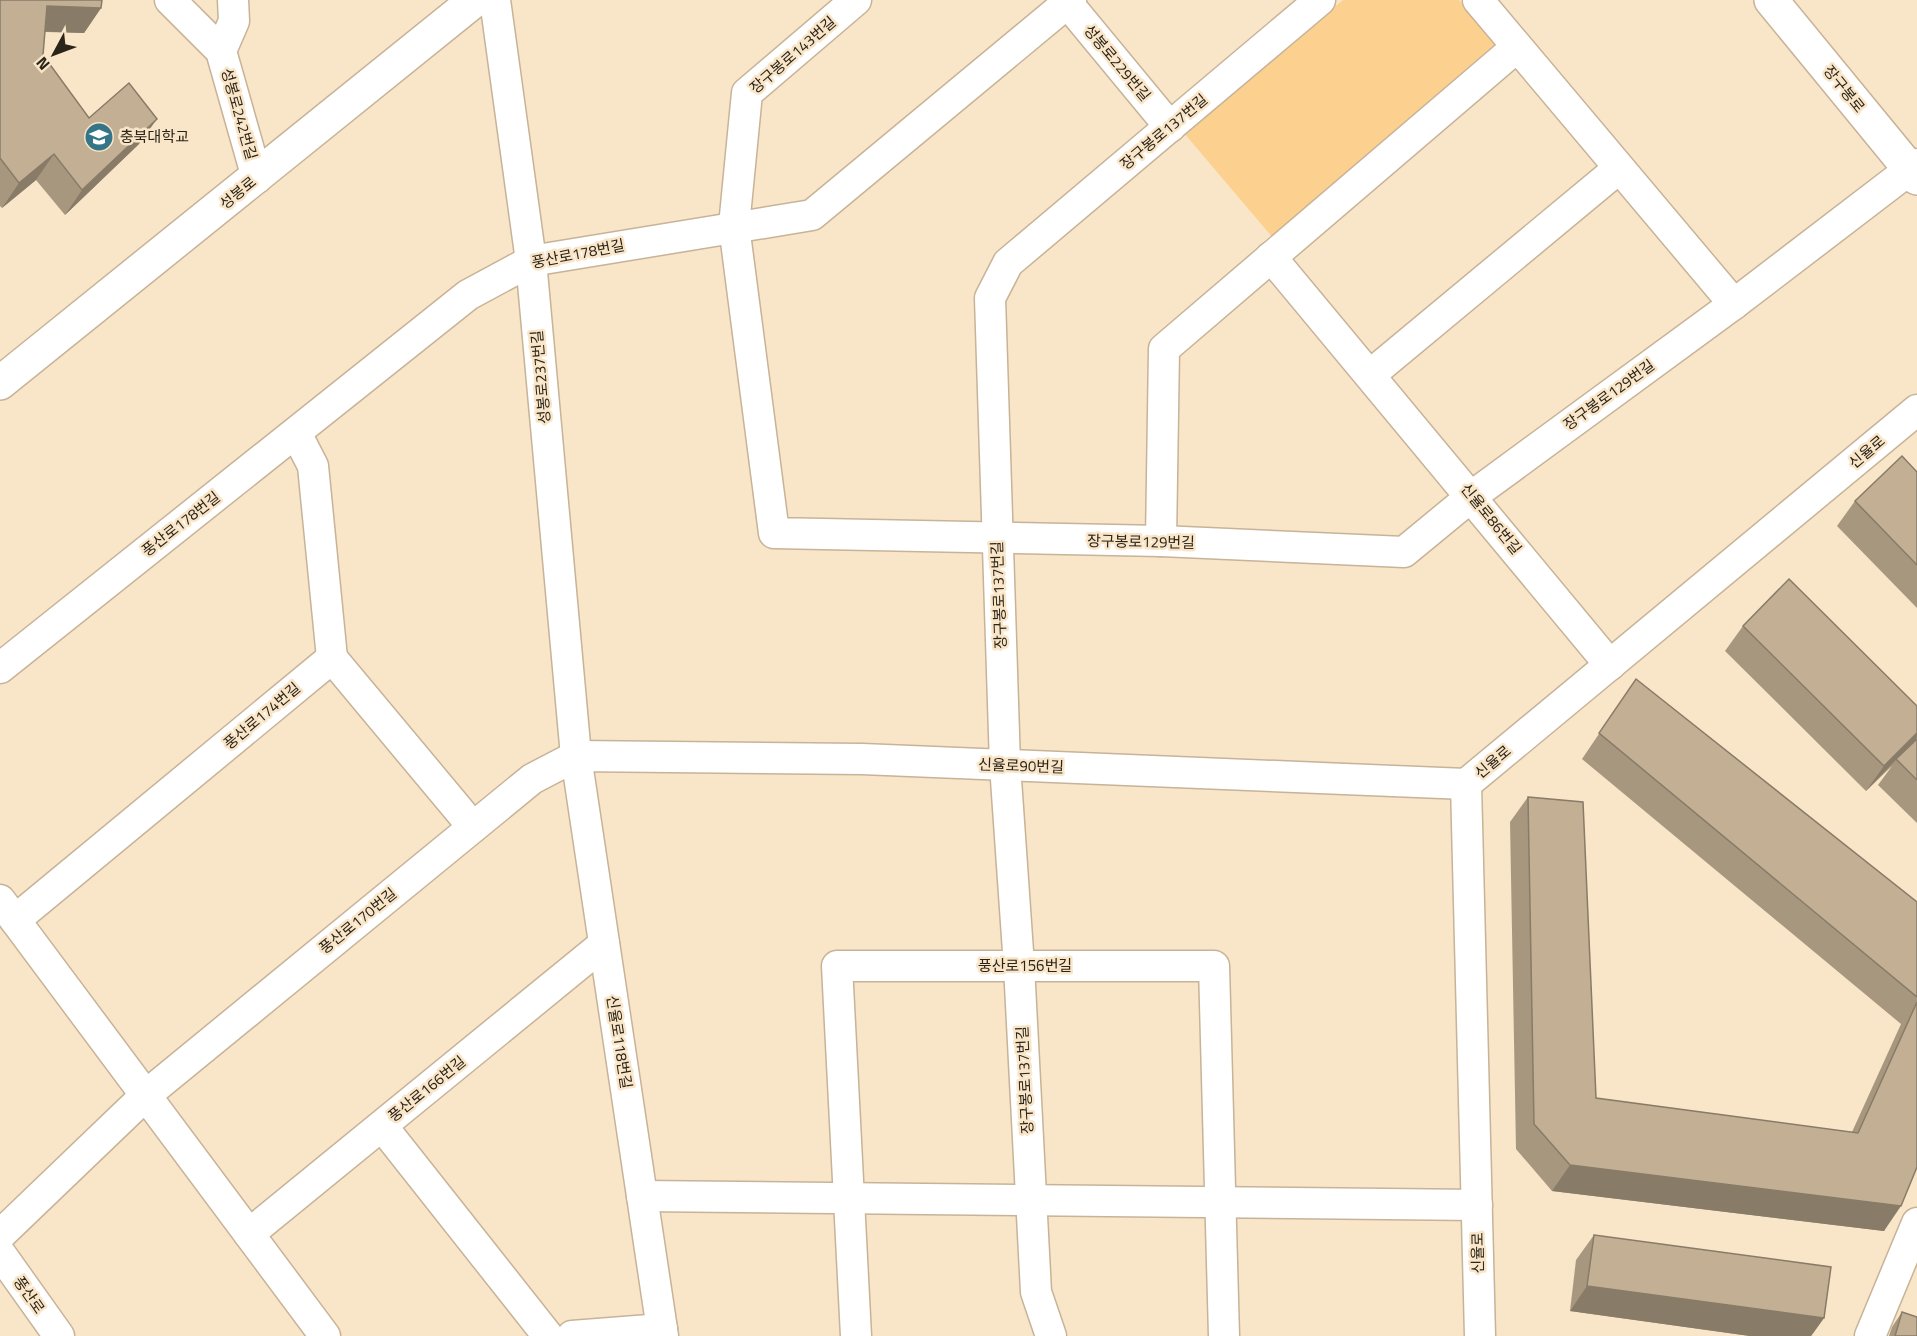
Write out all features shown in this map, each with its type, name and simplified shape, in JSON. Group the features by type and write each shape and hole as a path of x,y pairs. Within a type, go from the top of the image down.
{"street":[{"name":"성봉로242번길","path":"170,0 221,51 257,178"},
{"name":"성봉로242번길","path":"221,51 234,21 233,0"},
{"name":"성봉로","path":"0,383 475,0"},
{"name":"성봉로237번길","path":"495,0 531,261 576,756"},
{"name":"장구봉로143번길","path":"734,226 747,93 856,0"},
{"name":"장구봉로137번길","path":"1052,1336 1036,1292 1019,966 1005,765 990,298 1008,263 1320,0"},
{"path":"1478,0 1734,304"},
{"name":"장구봉로","path":"1771,0 1915,170"},
{"name":"풍산로178번길","path":"0,668 468,295 531,261 812,215 1068,1"},
{"name":"성봉로229번길","path":"1068,1 1170,127"},
{"path":"1161,541 1164,349 1517,47"},
{"path":"1370,375 1618,169"},
{"name":"장구봉로129번길","path":"734,226 774,533 1161,541 1404,552 1472,496 1915,170"},
{"name":"신율로86번길","path":"1271,257 1472,496 1610,665"},
{"name":"신율로","path":"1480,1336 1466,784 1917,410"},
{"path":"296,433 313,466 332,658 473,827"},
{"name":"풍산로174번길","path":"8,910 332,658"},
{"name":"신율로90번길","path":"576,756 862,759 1466,784"},
{"name":"풍산로170번길","path":"0,1235 146,1095 532,779 576,756"},
{"name":"신율로118번길","path":"572,1336 662,1332 576,756"},
{"path":"8,910 325,1336"},
{"name":"풍산로166번길","path":"249,1234 604,944"},
{"name":"풍산로156번길","path":"856,1336 837,966 1214,966 1224,1336"},
{"path":"382,1125 548,1336"},
{"path":"642,1196 1477,1205"},
{"path":"1870,1336 1917,1223"},
{"name":"풍산로","path":"0,1253 59,1336"}],"shaded area":[{"path":"1343,0 1459,0 1499,47 1273,238 1184,133"}],"building":[{"path":"0,0 102,0 101,8 47,6 43,55 89,118 129,83 157,119 82,190 54,154 19,183 0,158"},
{"path":"1902,456 1917,472 1917,565 1855,501"},
{"path":"1789,579 1917,706 1917,733 1884,766 1743,626"},
{"path":"1636,679 1917,902 1917,997 1599,733"},
{"path":"1917,739 1917,780 1896,759"},
{"path":"1528,797 1583,802 1596,1098 1858,1133 1917,1002 1917,1167 1901,1206 1570,1165 1534,1124"},
{"path":"1594,1235 1831,1267 1824,1318 1587,1286"},
{"path":"1902,1312 1917,1317 1917,1336 1895,1336"}],"place":[{"name":"충북대학교","path":"99,137"}]}
